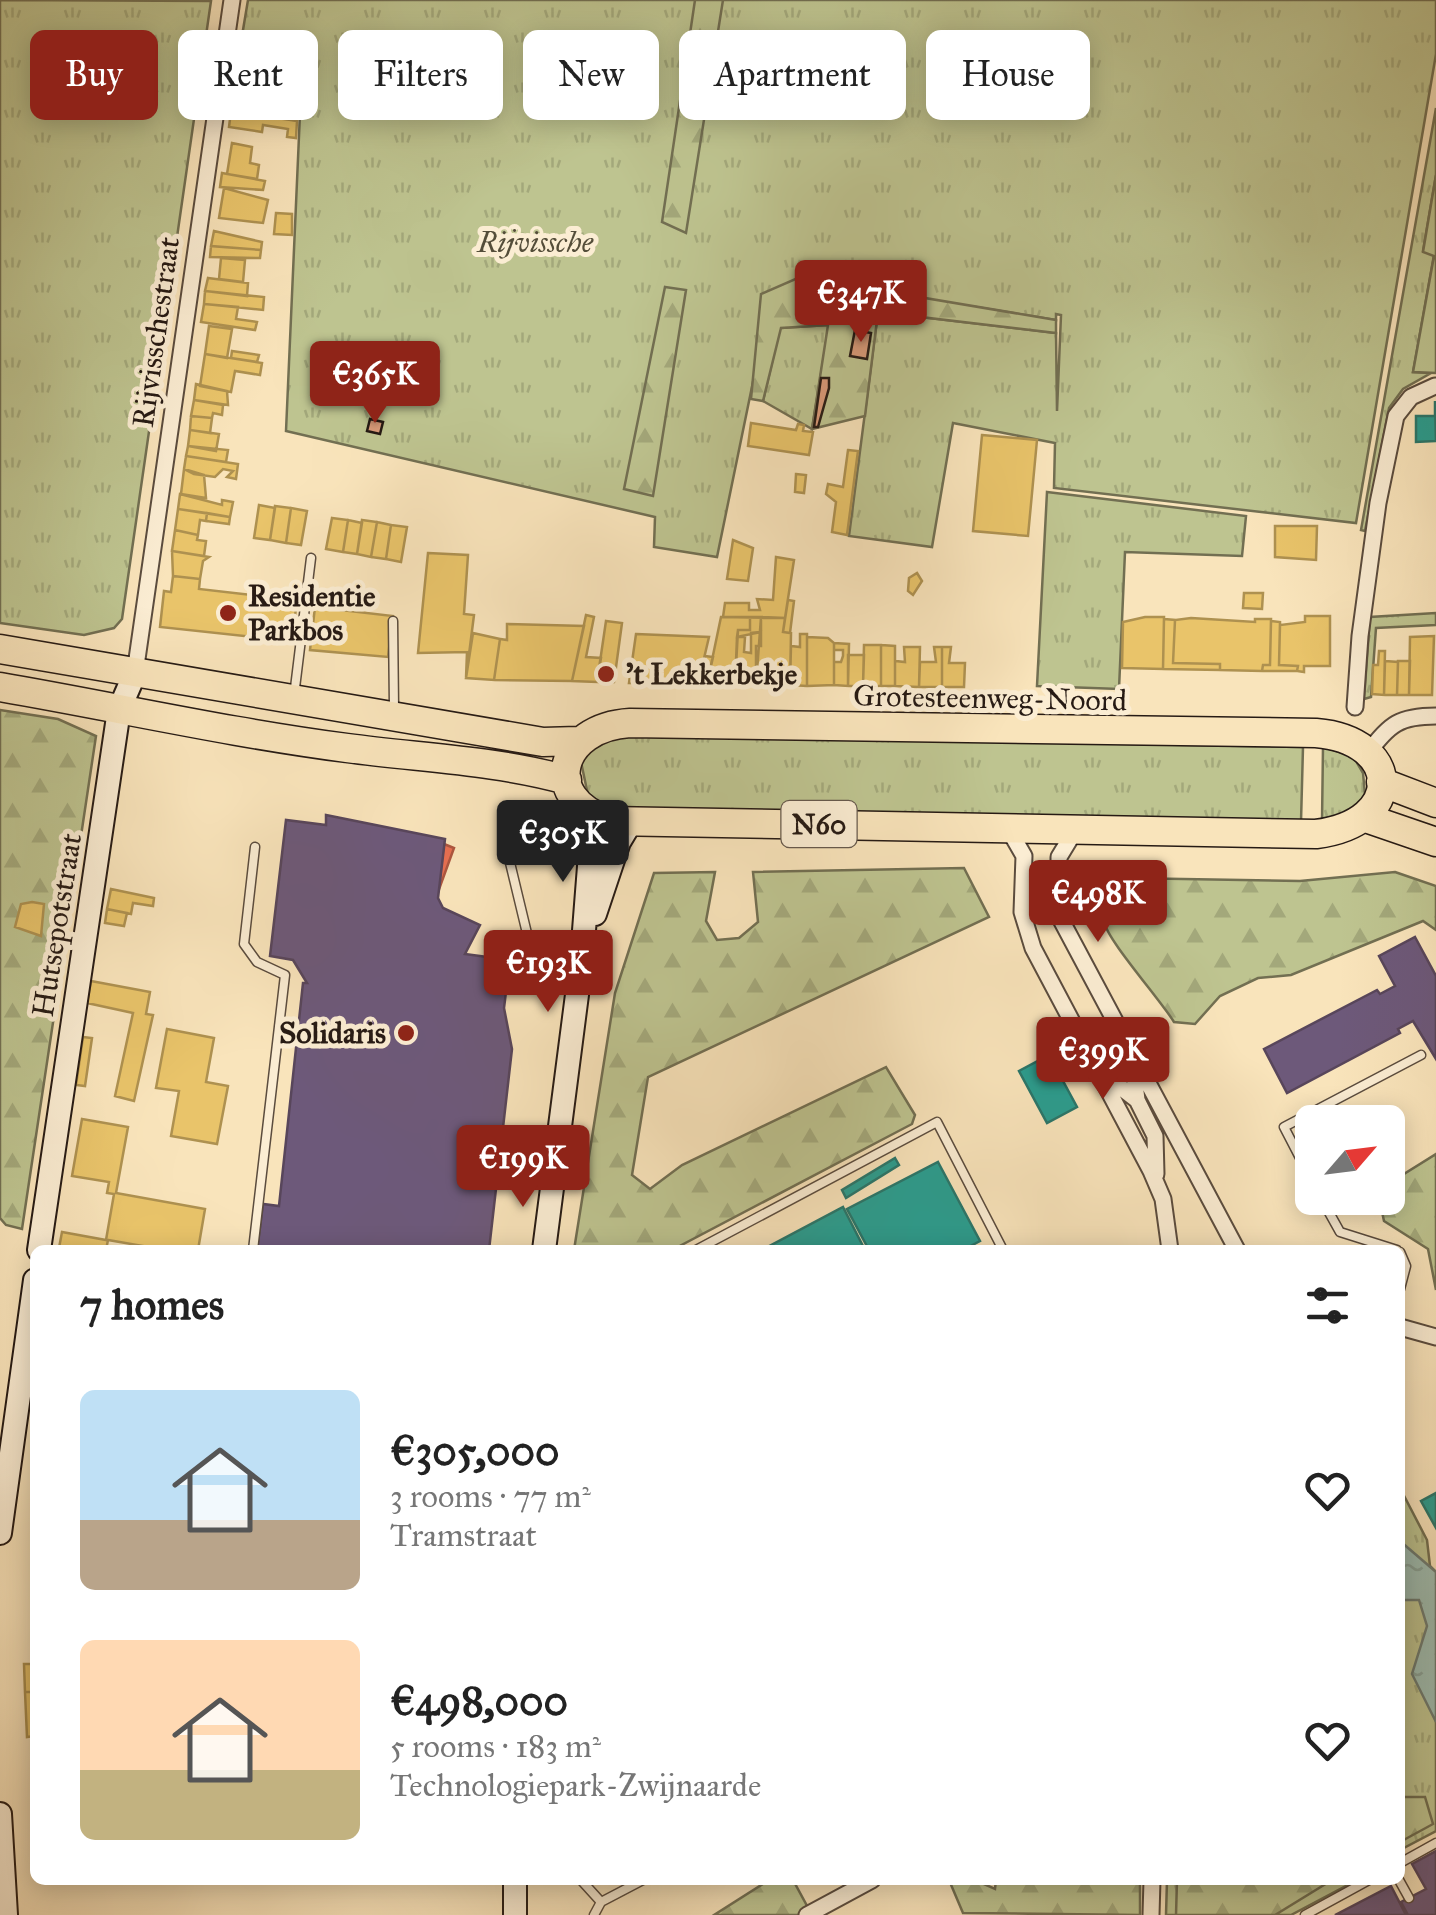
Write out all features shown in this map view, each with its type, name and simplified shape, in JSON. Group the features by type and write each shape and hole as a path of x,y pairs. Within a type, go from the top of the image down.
{"highway":[{"name":"Grotesteenweg-Noord","path":"0,649 551,744 578,742 594,728 630,723 1316,734 1340,736 1368,752"},
{"path":"0,686 119,710 349,748 435,755 567,780"},
{"path":"578,742 570,756 567,780 577,802 593,816"},
{"path":"1368,752 1382,782 1379,799 1366,818 1436,842"},
{"path":"1382,782 1436,803"},
{"name":"N60","path":"593,816 631,822 1316,834 1340,831 1366,818"}],"street":[{"name":"Rijvisschestraat","path":"135,672 232,0"},
{"path":"1355,706 1365,598 1396,416 1411,397 1435,386"},
{"name":"Hutsepotstraat","path":"40,1245 119,710 135,672"},
{"path":"1368,752 1388,726 1403,717 1436,716"},
{"path":"545,1245 582,956 593,816"},
{"path":"582,956 619,842 631,822"},
{"path":"1006,827 1024,856 1022,912 1033,948 1156,1183 1163,1200 1169,1245"},
{"path":"1077,828 1059,858 1059,916 1187,1159 1238,1245"},
{"path":"1132,1056 1137,1100 1155,1136 1156,1183"},
{"path":"1097,1069 1137,1100"},
{"path":"1155,1136 1187,1159"},
{"path":"0,1523 30,1315"},
{"path":"1405,1328 1436,1337"},
{"path":"0,1814 6,1915"},
{"path":"514,1915 515,1885"},
{"path":"808,1915 863,1885"},
{"path":"1151,1915 1152,1885"}],"lane":[{"path":"294,700 311,558"},
{"path":"393,621 395,717"},
{"path":"506,846 531,950 582,956"},
{"path":"253,1245 285,975 258,962 244,944 255,847"},
{"path":"1326,1105 1421,1055"},
{"path":"1295,1121 1284,1127 1295,1148"},
{"path":"705,1245 937,1122 1001,1245"},
{"path":"1331,1215 1340,1232 1380,1245"},
{"path":"1405,1860 1436,1843"},
{"path":"586,1885 601,1902"},
{"path":"594,1915 601,1902 633,1885"},
{"path":"1305,1915 1360,1885"},
{"path":"1402,1885 1409,1898"}],"green space":[{"path":"0,0 211,1 207,30 178,30 178,120 194,120 122,619 114,628 84,635 0,623"},
{"name":"Rijvissche","path":"248,0 1436,0 1436,54 1356,523 1054,488 1055,443 953,423 932,547 849,536 878,312 1056,333 1057,411 1061,315 1056,314 1056,320 976,307 770,299 717,557 654,547 655,517 286,431 300,120 318,120 318,30 243,30"},
{"path":"695,0 723,0 718,30 691,30"},
{"path":"679,108 679,120 704,120 686,233 662,222"},
{"path":"1436,108 1436,175 1423,251 1434,255 1413,372 1431,373 1403,389 1389,408 1365,531 1361,530"},
{"path":"1436,175 1436,373 1413,372 1434,256 1423,252"},
{"path":"800,277 1056,320 1056,333 878,312 865,416 812,429 828,325 781,328 763,401 751,399 761,294"},
{"path":"665,287 686,290 653,496 624,489"},
{"path":"829,325 812,429 763,401 780,328"},
{"path":"1047,492 1246,516 1242,556 1125,552 1119,689 1037,686"},
{"path":"1436,613 1436,625 1376,628 1371,697 1364,699 1370,617"},
{"path":"0,710 58,719 96,736 22,1229 6,1225 0,1218"},
{"path":"623,735 1303,747 1301,822 608,808 588,795 581,762 589,747"},
{"path":"1323,747 1353,756 1363,773 1365,795 1353,813 1322,822"},
{"path":"964,868 989,917 648,1077 632,1175 650,1189 682,1165 886,1067 915,1115 912,1124 682,1245 575,1245 615,993 654,873 715,872 706,921 717,940 739,938 758,922 753,872"},
{"path":"1395,872 1436,886 1436,930 1423,921 1291,975 1258,978 1220,996 1195,1024 1174,1022 1114,942 1105,923 1124,878 1300,881"},
{"path":"1436,1154 1436,1290 1428,1249 1384,1221 1383,1215 1405,1215 1405,1173"},
{"path":"1405,1498 1427,1540 1430,1566 1436,1572 1436,1831 1405,1847"},
{"path":"1405,1797 1425,1797 1433,1824 1405,1839"},
{"path":"761,1885 796,1885 812,1915 714,1915"},
{"path":"951,1885 986,1885 995,1889 995,1885 1140,1885 1140,1915 963,1913"},
{"path":"1167,1885 1348,1885 1291,1915 1166,1915"},
{"path":"1177,1885 1324,1885 1275,1915 1176,1915"}],"water":[{"path":"1405,1545 1436,1572 1436,1722 1412,1674 1427,1626 1419,1600 1405,1600"}],"building: Homes":[{"path":"230,120 297,121 296,138 287,137 288,129 263,125 262,132 229,127"},
{"path":"232,143 252,147 250,163 259,165 257,179 227,174"},
{"path":"222,173 265,181 263,190 220,187"},
{"path":"224,188 268,200 263,223 219,218"},
{"path":"276,213 292,214 292,235 274,234"},
{"path":"214,231 262,242 261,250 211,246"},
{"path":"211,246 261,250 260,258 210,257"},
{"path":"221,258 245,260 243,282 219,279"},
{"path":"208,278 248,283 247,296 205,291"},
{"path":"205,291 264,297 263,310 204,304"},
{"path":"204,304 238,307 236,319 257,322 255,330 201,322"},
{"path":"209,326 232,329 227,358 205,354"},
{"path":"232,351 259,355 257,362 231,358"},
{"path":"205,354 262,363 260,375 235,371 231,392 200,386"},
{"path":"196,384 227,391 228,405 194,400"},
{"path":"194,400 223,405 222,415 191,416"},
{"path":"191,416 212,418 210,433 190,430"},
{"path":"751,423 796,430 798,424 804,425 803,431 813,432 809,455 748,446"},
{"path":"190,430 219,434 216,451 188,446"},
{"path":"982,435 1037,440 1028,536 973,531"},
{"path":"188,446 228,450 226,462 186,456"},
{"path":"848,450 858,451 847,535 832,532 836,502 826,494 828,484 843,487"},
{"path":"186,456 238,464 236,479 227,477 233,471 223,469 215,477 194,474 184,469"},
{"path":"184,469 204,475 206,498 181,494"},
{"path":"796,474 806,475 804,493 795,492"},
{"path":"180,494 222,505 222,500 233,502 230,517 178,509"},
{"path":"259,505 275,508 270,540 254,538"},
{"path":"275,506 291,508 286,543 270,540"},
{"path":"291,508 307,511 301,545 286,543"},
{"path":"178,509 207,513 206,521 200,520 198,535 175,530"},
{"path":"207,513 230,517 229,524 206,521"},
{"path":"332,518 348,520 343,552 326,549"},
{"path":"348,520 362,523 357,554 343,552"},
{"path":"362,520 377,522 371,557 357,554"},
{"path":"377,522 391,525 386,559 371,557"},
{"path":"391,525 407,527 401,562 386,559"},
{"path":"1275,526 1317,526 1316,560 1275,557"},
{"path":"175,530 206,541 204,556 172,551"},
{"path":"733,540 753,548 748,581 727,579"},
{"path":"172,551 209,557 203,561 200,579 173,576"},
{"path":"428,553 468,555 464,614 474,615 466,678 467,652 418,653"},
{"path":"776,557 794,560 785,618 723,617 725,603 749,603 749,610 760,610 757,599 773,600"},
{"path":"917,573 922,581 913,595 908,591 909,578"},
{"name":"Residentie Parkbos","path":"173,576 200,579 199,589 297,600 292,641 160,627 164,591 171,592"},
{"path":"1244,593 1263,593 1262,609 1243,608"},
{"path":"788,600 794,601 790,633 783,632"},
{"name":"Residentie Parkbos","path":"315,607 393,616 388,657 310,650"},
{"path":"586,615 594,617 586,657 601,658 597,682 572,681"},
{"path":"1305,616 1330,616 1330,666 1304,666 1304,672 1297,671 1298,666 1279,665 1280,625 1305,622"},
{"path":"721,617 750,617 750,630 738,630 735,685 707,684"},
{"path":"750,617 761,617 761,632 737,637 738,630 750,630"},
{"path":"761,617 785,618 783,632 791,633 790,685 756,685"},
{"path":"1164,617 1163,669 1122,668 1123,622"},
{"path":"1164,619 1175,620 1173,663 1220,664 1220,670 1163,669"},
{"path":"1271,619 1270,665 1263,665 1262,671 1220,670 1220,664 1173,663 1175,620 1255,622"},
{"path":"606,621 622,623 614,682 597,682"},
{"path":"1271,621 1280,622 1279,665 1298,666 1297,671 1262,671 1263,665 1270,665"},
{"path":"507,624 584,626 572,681 494,680 500,639 507,640"},
{"path":"761,632 761,646 756,646 756,685 735,685 737,637 745,637 744,652 751,653 751,633"},
{"path":"473,633 500,639 494,680 466,678"},
{"path":"636,634 709,637 698,684 629,683"},
{"path":"800,634 807,634 807,686 790,685 791,646 800,647"},
{"path":"1434,636 1432,695 1409,695 1410,637"},
{"path":"807,637 828,638 834,643 834,685 807,686"},
{"path":"834,643 849,644 848,686 834,685 834,662 841,662 843,650 834,650"},
{"path":"864,645 881,645 881,686 863,686"},
{"path":"881,645 895,646 895,686 881,686"},
{"path":"904,647 920,647 919,687 895,686 895,661 905,662"},
{"path":"934,647 942,647 942,687 919,687 920,662 936,662"},
{"path":"942,647 951,647 949,663 965,663 964,687 942,687"},
{"path":"1379,651 1385,651 1384,695 1372,694 1373,665 1378,665"},
{"path":"848,655 864,655 863,686 848,686"},
{"path":"705,656 713,657 707,684 698,684"},
{"path":"1385,661 1398,662 1397,695 1384,695"},
{"path":"1398,661 1410,661 1409,695 1397,695"},
{"path":"111,889 154,898 153,906 133,903 131,914 107,909"},
{"path":"21,904 44,904 41,936 15,927"},
{"path":"107,909 127,913 124,926 105,923"},
{"path":"91,981 150,992 146,1014 153,1015 134,1101 115,1096 133,1013 87,1003"},
{"path":"167,1029 214,1038 206,1082 228,1086 217,1144 171,1136 179,1091 156,1088"},
{"path":"83,1037 92,1038 85,1086 76,1085"},
{"path":"82,1119 128,1127 116,1193 205,1209 199,1245 137,1245 108,1240 107,1245 60,1245 62,1232 106,1240 114,1194 107,1193 109,1182 72,1176"},
{"path":"24,1664 30,1664 30,1692 25,1692"},
{"path":"25,1692 30,1692 30,1737 27,1737"}],"building: Shops":[{"path":"444,844 454,848 438,892"}],"building: Offices":[{"name":"Solidaris","path":"326,815 445,839 438,898 443,908 480,925 465,954 510,960 504,1008 512,1049 490,1245 258,1245 263,1204 279,1206 303,983 307,983 293,960 270,956 286,820 326,825"},
{"path":"1415,937 1436,976 1436,1059 1413,1021 1398,1029 1400,1033 1287,1093 1264,1049 1377,990 1380,994 1395,986 1379,956"},
{"path":"1436,1851 1436,1915 1408,1915 1401,1902 1426,1889 1412,1864"},
{"path":"1391,1886 1406,1915 1335,1915"}],"building: Schools":[{"path":"1435,401 1436,441 1416,442 1416,416 1435,416"},
{"path":"1049,1055 1077,1107 1047,1123 1019,1071"},
{"path":"895,1158 899,1165 846,1198 842,1190"},
{"path":"938,1162 980,1241 972,1245 866,1245 847,1209"},
{"path":"843,1207 862,1245 771,1245"},
{"path":"1436,1493 1436,1528 1421,1501"}],"building: Other":[{"path":"855,330 871,333 867,359 850,356"},
{"path":"821,378 829,378 829,388 818,427 814,427"},
{"path":"370,419 383,422 380,434 367,431"}],"place":[{"name":"Residentie Parkbos","path":"228,613"},
{"name":"'t Lekkerbekje","path":"606,674"},
{"name":"Solidaris","path":"406,1033"}]}
